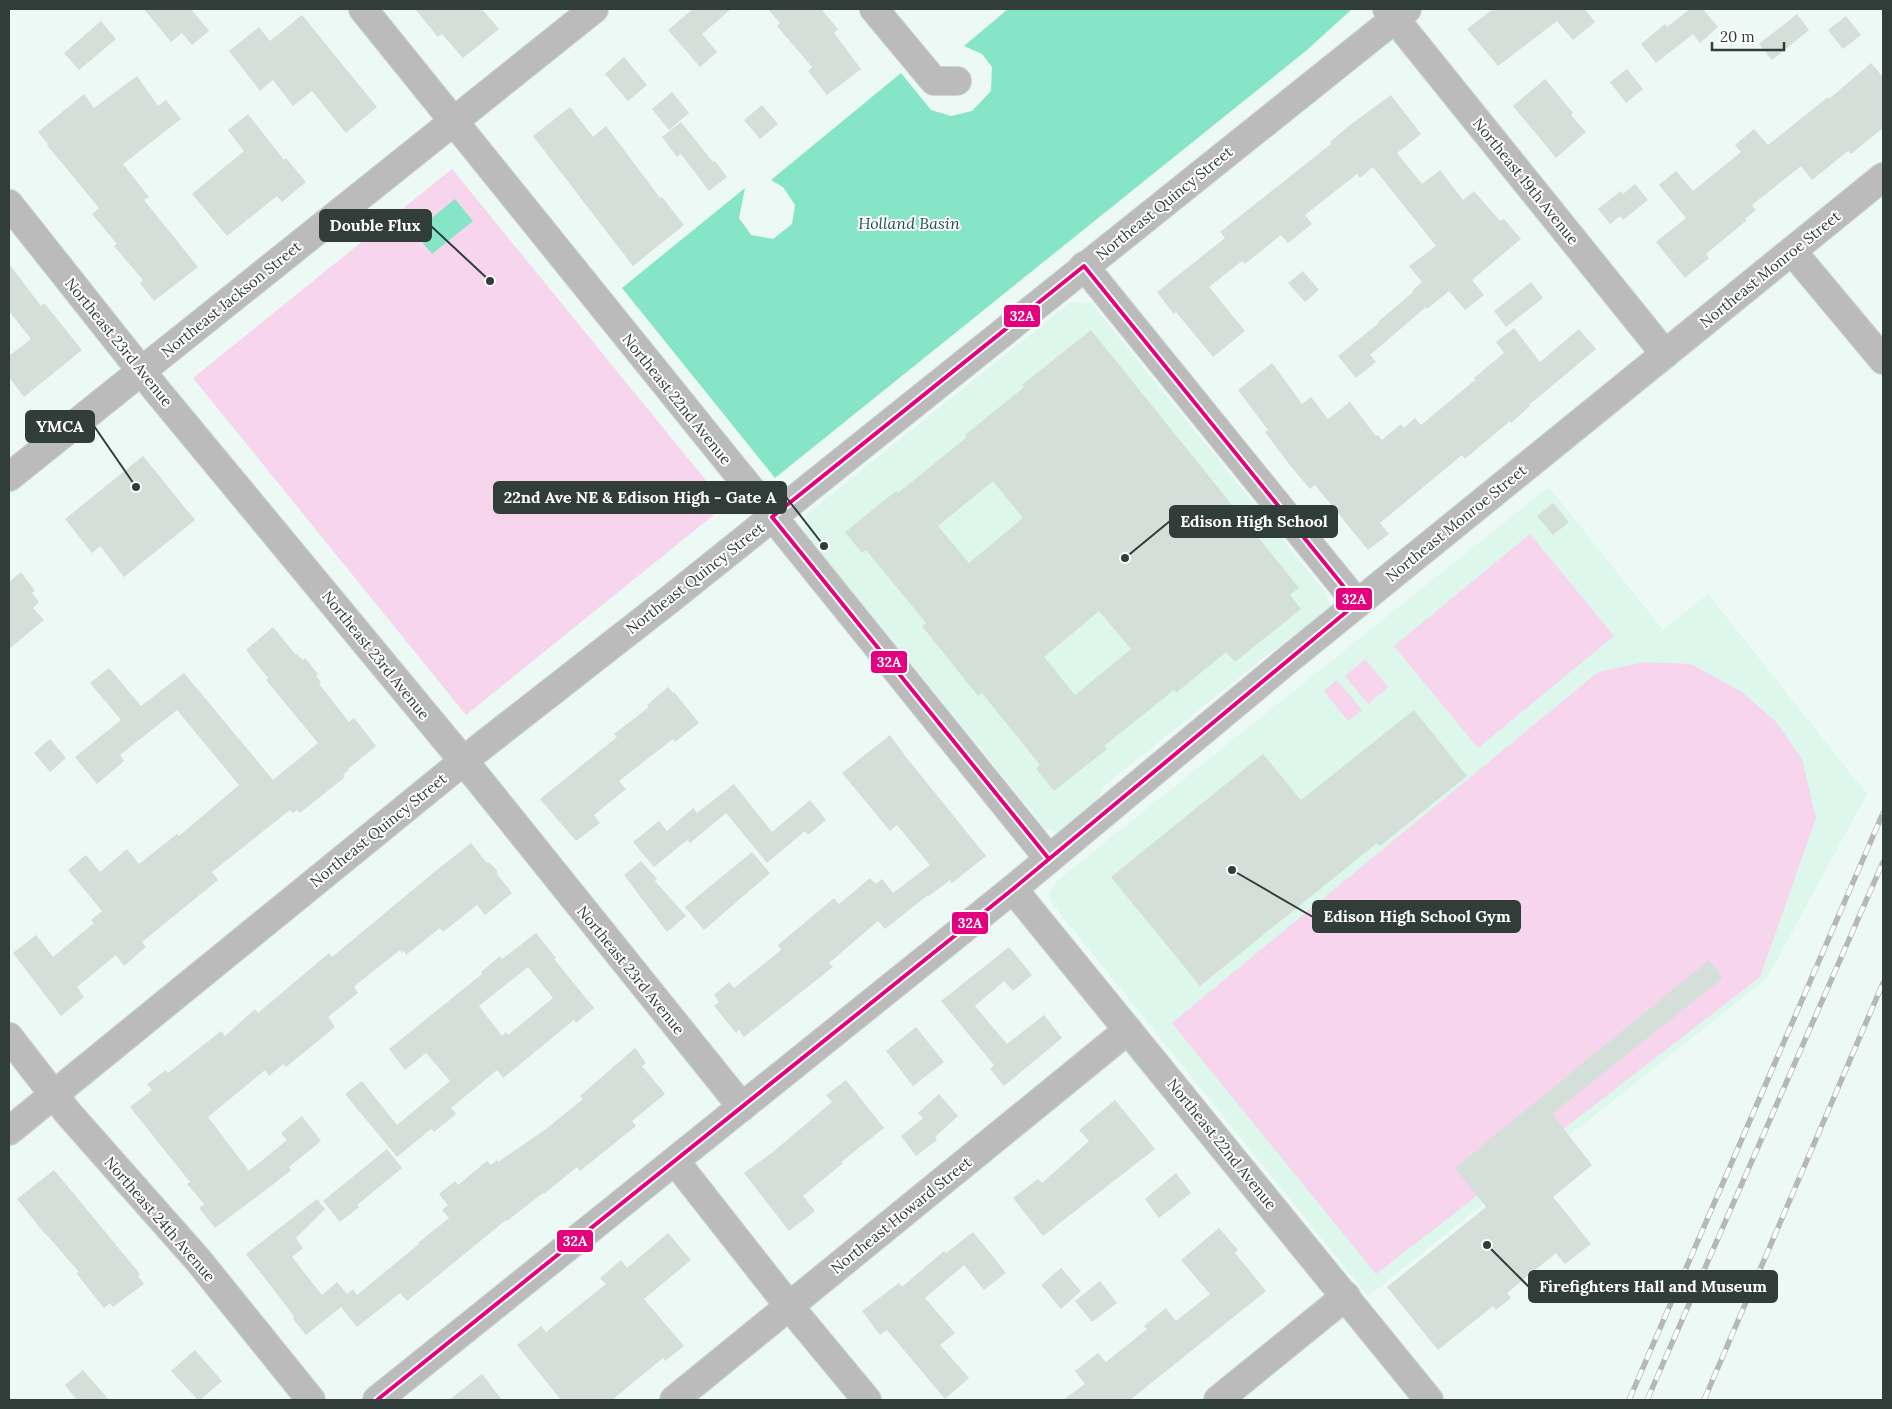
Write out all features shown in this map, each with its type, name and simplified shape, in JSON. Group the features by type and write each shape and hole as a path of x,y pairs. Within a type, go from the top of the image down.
{"street":[{"name":"Northeast 22nd Avenue","path":"362,9 1049,859"},
{"name":"Northeast Jackson Street","path":"9,477 594,9"},
{"path":"874,9 934,81 957,81"},
{"name":"Northeast Quincy Street","path":"9,1131 462,761 772,517 1396,12"},
{"name":"Northeast 19th Avenue","path":"1396,12 1665,354"},
{"name":"Northeast Monroe Street","path":"377,1400 1013,889 1357,603 1883,177"},
{"name":"Northeast 23rd Avenue","path":"9,204 142,372 480,781 742,1107"},
{"path":"1792,251 1883,360"},
{"path":"1084,266 1357,603"},
{"name":"Northeast 22nd Avenue","path":"1013,889 1430,1400"},
{"name":"Northeast Howard Street","path":"674,1400 1128,1030"},
{"name":"Northeast 24th Avenue","path":"9,1038 53,1094 198,1260 311,1400"},
{"path":"675,1161 789,1306 867,1400"},
{"path":"1218,1400 1346,1296"}],"shaded area":[{"path":"452,169 726,505 466,715 193,378"},
{"path":"1071,302 1091,303 1326,593 1332,608 1306,637 1273,650 1104,786 1094,805 1060,833 1045,828 804,531 806,515"},
{"path":"1549,487 1663,630 1708,594 1867,794 1767,978 1368,1296 1050,901 1049,892 1057,881"},
{"path":"1530,534 1614,636 1478,748 1394,646"},
{"path":"1365,659 1388,687 1368,704 1345,676"},
{"path":"1644,662 1691,664 1742,692 1776,722 1802,759 1816,818 1760,977 1376,1274 1172,1023 1598,672"},
{"path":"1337,680 1362,710 1348,721 1324,691"}],"water":[{"name":"Holland Basin","path":"1008,9 1352,9 1307,50 775,478 622,288 745,188 739,218 751,235 773,239 792,224 795,205 783,187 771,180 901,73 931,110 951,116 972,111 991,91 992,67 982,54 964,46"},
{"path":"455,199 473,221 432,254 414,232"}],"building":[{"path":"144,9 191,9 209,31 192,45 182,33 171,42"},
{"path":"415,9 482,9 499,29 463,58 442,34 438,37"},
{"path":"693,9 731,9 702,34 717,52 700,67 668,30"},
{"path":"768,9 821,9 838,29 834,33 861,69 827,95 808,71 812,67 777,26 780,23"},
{"path":"1493,9 1585,9 1595,22 1573,40 1557,21 1498,66 1467,29"},
{"path":"1690,9 1703,9 1718,27 1700,43 1693,34 1656,63 1641,44 1665,24 1667,27"},
{"path":"1797,14 1809,30 1772,60 1759,44"},
{"path":"302,15 377,107 346,133 312,91 293,106 273,80 260,91 229,51 259,27 270,41"},
{"path":"1846,16 1861,35 1843,49 1828,30"},
{"path":"101,21 116,39 79,70 64,53"},
{"path":"624,57 647,85 628,101 605,74"},
{"path":"1871,63 1883,77 1883,128 1851,154 1848,151 1812,180 1801,166 1752,205 1756,210 1745,219 1747,220 1706,254 1709,258 1685,278 1656,242 1686,218 1659,185 1676,171 1693,191 1741,152 1735,145 1754,129 1768,145 1828,97 1829,99"},
{"path":"1627,69 1643,89 1626,103 1610,82"},
{"path":"137,76 158,106 166,100 181,119 123,164 149,197 144,200 198,267 154,301 140,283 143,280 114,246 117,244 92,214 99,208 38,132 84,94 94,108"},
{"path":"1545,79 1586,132 1556,158 1513,106"},
{"path":"672,92 689,113 669,130 652,109"},
{"path":"1391,95 1421,134 1397,153 1422,184 1440,170 1463,200 1474,191 1500,221 1504,219 1521,239 1472,280 1484,295 1465,310 1449,291 1427,309 1426,307 1370,355 1376,362 1356,378 1338,356 1379,323 1422,282 1409,266 1436,246 1373,167 1360,178 1357,174 1305,215 1312,224 1288,243 1281,235 1245,264 1242,261 1209,287 1245,331 1213,357 1157,292 1225,238 1220,232 1331,144 1330,142 1350,125"},
{"path":"762,105 778,124 760,139 744,120"},
{"path":"570,107 593,137 606,126 660,198 662,197 684,225 633,266 533,136"},
{"path":"248,114 284,160 286,158 306,182 282,202 277,196 227,236 192,194 244,151 228,130"},
{"path":"681,122 727,177 709,191 681,154 677,157 662,137"},
{"path":"1635,184 1648,200 1623,220 1620,216 1610,224 1598,209 1621,191 1623,194"},
{"path":"9,264 41,306 44,303 82,350 24,397 9,377 9,356 31,339 9,311"},
{"path":"1303,271 1319,290 1305,302 1288,283"},
{"path":"1531,282 1543,298 1506,327 1494,311"},
{"path":"1514,328 1540,362 1579,329 1596,349 1529,405 1511,423 1510,421 1465,459 1462,455 1380,523 1389,534 1368,550 1315,485 1310,489 1289,464 1265,432 1268,430 1238,390 1272,363 1302,404 1311,397 1328,419 1350,402 1376,436 1378,435 1382,440 1401,424 1404,428 1415,418 1421,425 1475,380 1474,378 1504,353 1496,342"},
{"path":"1091,330 1299,588 1290,595 1301,609 1235,662 1226,652 1176,693 1174,690 1104,746 1107,749 1054,791 1036,769 1040,765 982,693 978,696 922,626 926,623 866,550 862,553 845,532 896,491 898,493 967,437 965,435 1024,387 1022,385","holes":["993,481 1023,518 969,563 938,526","1099,611 1131,649 1075,695 1044,657"]},
{"path":"143,456 195,520 124,577 100,546 92,553 65,519"},
{"path":"1553,503 1569,522 1553,535 1537,516"},
{"path":"21,572 35,591 32,593 39,602 33,608 44,620 9,649 9,582"},
{"path":"273,627 296,655 303,660 305,658 318,674 316,676 321,682 319,684 349,722 354,718 376,746 348,769 343,775 345,777 300,813 297,810 293,813 290,810 212,872 218,880 142,942 146,947 124,966 116,955 77,987 84,997 61,1016 13,953 36,935 53,957 94,923 91,920 102,911 68,870 86,855 100,872 127,849 139,864 177,834 179,836 239,785 177,710 120,755 124,761 97,784 75,757 121,720 90,683 109,668 141,706 184,673 273,780 318,743 266,680 268,678 246,650"},
{"path":"668,687 699,723 675,742 673,739 619,781 626,789 594,815 600,823 576,841 540,799 617,737 614,734 649,707 647,705"},
{"path":"1414,710 1467,776 1380,846 1377,843 1200,986 1111,877 1263,754 1301,800"},
{"path":"890,735 986,856 952,883 950,880 928,895 885,929 878,921 829,963 833,967 744,1037 739,1030 736,1033 714,1006 719,1002 714,995 729,982 734,988 781,950 778,945 834,898 839,904 870,878 876,884 882,879 893,893 930,865 897,825 890,831 842,773"},
{"path":"50,739 66,758 50,772 34,753"},
{"path":"734,784 772,832 810,800 826,820 808,835 805,831 767,863 726,813 690,843 687,840 654,867 633,842 659,821 667,831 693,808 697,813"},
{"path":"471,843 486,862 490,863 497,870 497,874 512,893 485,915 477,905 443,932 440,928 406,955 404,951 402,953 400,950 357,984 354,987 358,993 328,1017 335,1027 286,1067 283,1064 269,1076 265,1070 208,1117 249,1171 287,1140 281,1133 302,1116 321,1141 289,1167 291,1170 215,1228 199,1208 204,1204 187,1184 190,1182 130,1107 152,1090 147,1084 166,1070 168,1073 221,1031 225,1036 255,1009 258,1013 329,953 332,957"},
{"path":"752,852 770,873 704,930 685,907"},
{"path":"641,861 657,879 655,881 686,916 667,932 624,875"},
{"path":"536,933 556,958 554,959 594,1008 576,1023 574,1020 503,1078 497,1070 451,1108 456,1114 434,1132 431,1129 397,1157 345,1094 362,1081 397,1125 450,1081 426,1053 405,1070 389,1049 482,974 481,972 500,956 502,959","holes":["528,967 553,998 508,1035 506,1032 502,1036 479,1006"]},
{"path":"1009,947 1032,975 1013,991 1004,981 975,1006 1007,1044 1044,1015 1062,1038 1004,1086 990,1069 994,1065 941,1001"},
{"path":"1709,960 1723,978 1552,1114 1592,1165 1553,1197 1591,1244 1565,1264 1556,1253 1507,1293 1511,1298 1496,1310 1493,1306 1438,1350 1387,1287 1486,1207 1455,1168"},
{"path":"916,1027 944,1062 913,1086 886,1051"},
{"path":"635,1048 646,1063 642,1066 665,1094 632,1121 636,1126 580,1171 577,1167 544,1194 506,1220 407,1301 400,1293 357,1327 341,1307 306,1335 293,1319 294,1316 246,1254 317,1199 325,1209 296,1238 303,1248 292,1257 322,1295 337,1282 347,1294 353,1289 357,1295 449,1218 442,1210 448,1205 439,1194 455,1181 458,1185 487,1161 491,1165 497,1160 498,1162 546,1129 583,1099 580,1096"},
{"path":"846,1080 884,1128 841,1162 843,1163 803,1196 815,1211 789,1231 744,1173 773,1152 832,1102 826,1095"},
{"path":"939,1094 958,1116 935,1137 937,1140 916,1156 901,1136 923,1118 918,1113"},
{"path":"1115,1100 1155,1149 1043,1236 1013,1198 1038,1179 1042,1183 1089,1141 1079,1130"},
{"path":"387,1149 402,1168 357,1205 359,1207 340,1222 323,1201"},
{"path":"54,1170 140,1274 138,1276 144,1284 113,1307 110,1303 104,1308 76,1273 79,1272 17,1199"},
{"path":"1176,1173 1191,1193 1159,1218 1145,1199"},
{"path":"1219,1228 1238,1250 1235,1253 1266,1291 1130,1400 1063,1400 1085,1384 1075,1371 1098,1353 1106,1362 1147,1329 1144,1326 1166,1308 1176,1321 1210,1294 1181,1260"},
{"path":"973,1232 1006,1273 984,1290 964,1265 925,1298 955,1333 940,1345 969,1378 945,1399 887,1330 880,1335 862,1311 899,1283 902,1287 944,1251 946,1253"},
{"path":"668,1233 691,1260 644,1299 684,1346 665,1361 663,1358 612,1400 561,1400 517,1345 541,1326 546,1332 606,1284 600,1278 621,1260 627,1268"},
{"path":"1061,1268 1081,1291 1061,1309 1041,1285"},
{"path":"1100,1281 1117,1303 1092,1322 1075,1301"},
{"path":"195,1350 222,1381 200,1400 171,1371"},
{"path":"83,1370 109,1400 77,1400 65,1385"},
{"path":"482,1374 502,1400 449,1400"}],"railway":[{"path":"1629,1400 1883,813"},
{"path":"1647,1400 1883,862"},
{"path":"1704,1400 1883,983"}],"transit line":[{"name":"32A","path":"377,1400 1013,889 1357,603 1084,266 772,517 1049,859"}],"place":[{"name":"Double Flux","path":"490,281"},
{"name":"YMCA","path":"136,487"},
{"name":"22nd Ave NE & Edison High - Gate A","path":"824,546"},
{"name":"Edison High School","path":"1125,558"},
{"name":"Edison High School Gym","path":"1232,870"},
{"name":"Firefighters Hall and Museum","path":"1487,1245"}]}
